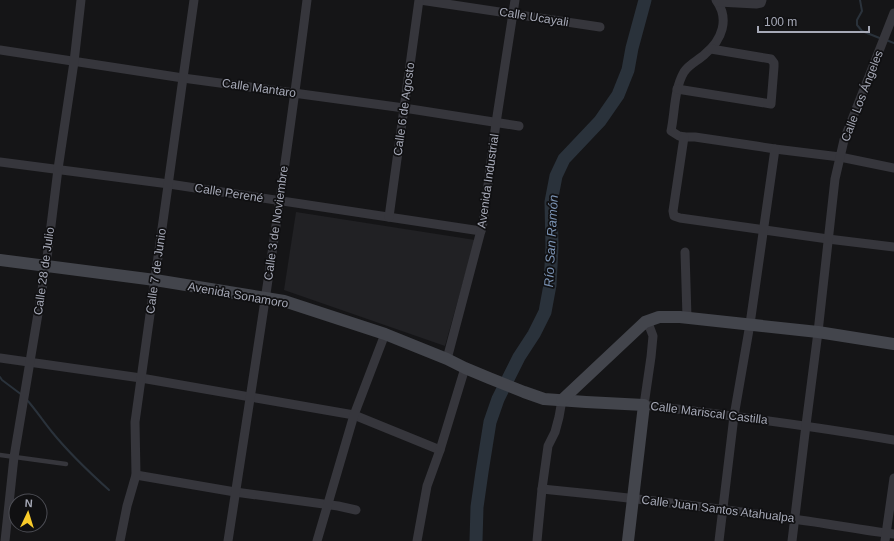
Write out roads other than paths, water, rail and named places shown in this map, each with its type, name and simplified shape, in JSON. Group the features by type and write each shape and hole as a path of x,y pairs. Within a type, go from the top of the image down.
{"main road":[{"name":"Avenida Sonamoro","path":"0,260 155,280 284,301 384,334 524,392"},
{"path":"562,400 645,322 659,317 750,324 818,332 894,344"},
{"name":"Calle Mariscal Castilla","path":"524,392 544,399 644,405"},
{"path":"628,541 644,405"}],"street":[{"name":"Calle 28 de Julio","path":"5,541 14,457 46,266 81,0"},
{"name":"Calle 7 de Junio","path":"120,541 127,506 136,475 135,422 194,0"},
{"name":"Calle 3 de Noviembre","path":"228,541 266,298 307,0"},
{"name":"Calle Ucayali","path":"419,0 600,27"},
{"name":"Calle 6 de Agosto","path":"389,217 419,0"},
{"name":"Avenida Industrial","path":"447,359 483,223 496,123 515,0"},
{"path":"762,0 756,4 717,1 724,21 722,32 711,49 685,71 677,90 671,131 684,137 695,137 840,157 894,168"},
{"name":"Calle Los Ángeles","path":"792,541 835,179 844,140 892,23 894,13"},
{"path":"677,90 771,104 774,63 771,59 711,49"},
{"name":"Calle Mantaro","path":"0,50 519,126"},
{"path":"684,137 674,216 828,239 894,247"},
{"path":"719,541 734,416 750,324 775,149"},
{"name":"Calle Perené","path":"0,162 169,184 481,231"},
{"path":"685,252 687,318"},
{"path":"644,405 653,336 650,328 645,322"},
{"path":"317,541 354,415 384,334"},
{"path":"0,358 141,378 354,415 440,450"},
{"path":"417,541 427,486 440,450 465,368"},
{"path":"537,541 548,446 555,432 562,400"},
{"name":"Calle Mariscal Castilla","path":"644,405 806,426 894,440"},
{"path":"136,475 235,492 338,506 356,510"},
{"path":"889,536 894,478"},
{"name":"Calle Juan Santos Atahualpa","path":"542,488 722,509 794,519 889,536"}],"lane":[{"path":"0,455 66,464"}],"waterway":[{"name":"Río San Ramón","path":"476,541 477,507 490,422 498,399 519,357 534,334 545,312 550,285 552,247 551,202 556,176 564,159 600,121 618,95 628,70 632,48 645,0"},
{"path":"860,0 862,11 857,20 857,25 862,31 882,39"},
{"path":"886,40 894,43"},
{"path":"0,377 22,395"},
{"path":"27,400 65,447 109,490"}]}
